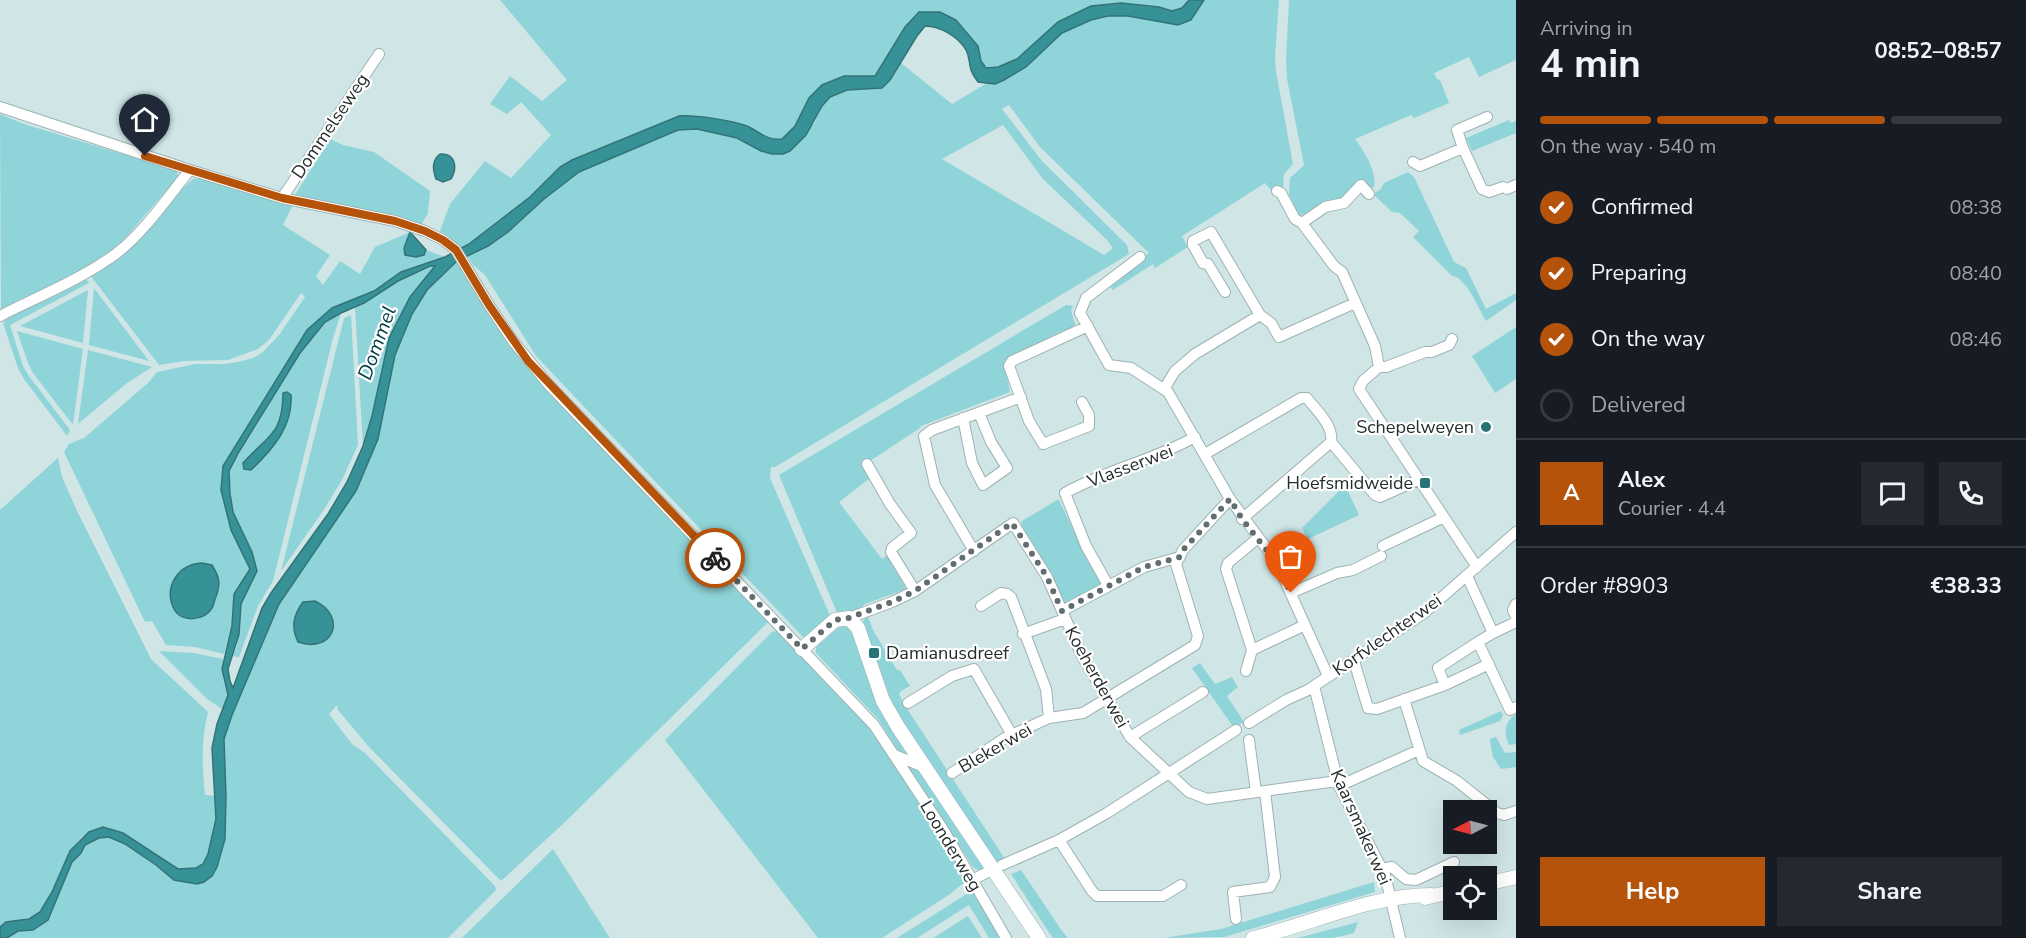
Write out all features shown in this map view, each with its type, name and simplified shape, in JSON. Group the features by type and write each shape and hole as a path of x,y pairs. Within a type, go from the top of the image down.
{"street":[{"name":"Dommelseweg","path":"282,198 379,54"},
{"name":"Dommelseweg","path":"0,107 282,198 395,221 443,240 459,255 513,341 549,385 802,649"},
{"path":"1487,117 1457,130 1464,148 1482,189 1489,192 1516,185"},
{"path":"1413,162 1420,166 1464,148"},
{"path":"0,316 93,268 118,252 142,228 190,170"},
{"path":"1302,223 1325,207 1344,203 1361,185 1369,194"},
{"path":"1277,191 1281,193 1295,219 1302,223 1334,266 1342,272 1375,346 1378,367"},
{"path":"1225,292 1208,264 1203,263 1193,245 1193,241 1211,232 1260,315 1271,323 1280,337 1355,303"},
{"path":"1140,257 1086,298 1080,313 1109,365 1131,368 1168,392 1242,519 1275,561 1328,676"},
{"path":"1164,389 1175,371 1195,354 1260,315"},
{"path":"1082,402 1089,415 1089,426 1043,444 1029,421 1010,366 1012,361 1088,326"},
{"path":"1452,339 1449,345 1432,352 1425,352 1386,367 1378,367 1363,381 1359,390 1477,567"},
{"path":"802,649 835,620 849,618 915,591 975,551 935,485 924,436 932,430 1021,397"},
{"path":"1205,454 1301,398 1307,398 1328,426 1332,434 1332,442 1375,495 1380,497 1418,480"},
{"path":"963,418 972,463 983,485 1007,468 991,442 979,413"},
{"name":"Vlasserwei","path":"1108,585 1086,546 1065,493 1102,476 1175,449 1195,437"},
{"path":"1242,519 1332,442"},
{"path":"867,464 890,504 911,533 892,548 891,552 915,591"},
{"path":"1023,634 1064,615 1108,585 1144,567 1180,557 1183,550 1230,499"},
{"path":"1291,593 1337,573 1353,570 1404,537 1444,517"},
{"name":"Koeherderwei","path":"975,551 1012,523 1047,577 1082,656 1130,737 1168,774 1197,797 1208,799 1260,791 1338,784 1419,750"},
{"name":"Korfvlechterwei","path":"1249,723 1354,661 1424,613 1516,532"},
{"path":"1246,671 1252,650 1226,569 1228,563 1258,538"},
{"name":"Blekerwei","path":"952,773 1012,735 1049,718 1083,713 1195,645 1198,636 1176,564 1180,557"},
{"path":"1467,576 1493,633"},
{"path":"981,606 1001,593 1011,597 1023,634 1046,689 1049,718"},
{"path":"1516,604 1513,610 1516,617"},
{"path":"849,618 858,628 883,701 898,727 997,867 1039,938"},
{"path":"1445,685 1438,668 1493,633 1516,622"},
{"path":"1252,650 1305,625"},
{"path":"1478,642 1513,709"},
{"name":"Loonderweg","path":"802,649 874,725 944,831 1006,938"},
{"path":"1354,661 1368,708 1377,708 1445,685 1489,664"},
{"path":"909,703 952,676 974,669 1012,735"},
{"name":"Kaarsmakerwei","path":"1314,686 1338,784 1382,869 1400,938"},
{"name":"Koeherderwei","path":"1130,737 1203,692"},
{"path":"1404,699 1423,761 1457,781 1497,813 1504,815 1516,811"},
{"path":"972,880 1059,840 1107,813 1236,730"},
{"path":"1236,919 1233,892 1270,887 1275,877 1250,740"},
{"path":"894,755 927,768"},
{"path":"1059,840 1097,896 1163,896 1181,885"},
{"path":"1382,869 1392,867 1406,879 1416,880 1454,862"},
{"path":"1497,881 1516,877"},
{"path":"1253,938 1361,907 1392,902 1409,895 1443,893"}],"shaded area":[{"path":"500,0 1189,0 1182,8 1172,11 1159,7 1121,3 1091,6 1058,22 1017,59 998,68 985,68 978,46 956,20 905,27 874,76 844,76 810,98 801,117 783,139 768,137 747,126 732,122 704,117 679,116 572,160 506,218 462,248 440,231 450,204 485,161 511,178 551,135 521,102 507,114 490,104 510,76 542,101 567,80"},
{"path":"1189,0 1204,0 1191,20 1178,25 1128,16 1108,16 1091,20 1062,33 1026,67 995,84 978,82 972,72 966,50 954,37 943,30 925,26 890,80 882,88 847,90 830,97 822,106 806,135 790,151 783,154 772,154 761,151 737,138 697,129 678,130 579,172 544,199 508,232 488,246 457,261 427,290 412,314 395,355 378,439 356,491 279,604 232,715 224,739 225,839 212,876 197,884 174,880 125,844 109,837 99,838 85,845 72,862 48,920 33,930 18,931 7,938 0,938 0,927 6,922 29,919 40,912 52,892 70,851 89,832 103,827 123,833 178,869 196,868 203,864 208,854 216,819 212,748 217,724 228,695 222,669 232,626 234,594 250,569 231,530 221,490 223,466 307,330 332,308 374,291 401,272 445,257 469,244 530,197 560,167 572,160 679,116 704,117 732,122 747,126 768,137 782,139 795,126 809,98 822,85 844,76 875,76 905,27 919,12 940,12 956,20 978,46 981,61 986,68 998,67 1017,59 1058,22 1091,6 1121,3 1159,7 1172,11 1182,8","holes":["430,266 435,266 410,297 389,338 372,416 363,446 347,482 328,514 262,608 233,688 228,669 239,634 241,604 257,571 252,552 233,512 229,471 300,353 325,322 364,303 398,281"]},
{"path":"1204,0 1279,0 1276,71 1293,164 1284,174 1283,189 1275,195 1265,183 1182,236 1188,247 1155,268 1153,264 1113,290 1107,282 1149,253 1040,147 1009,105 1002,109 1042,161 1127,245 1129,254 775,467 771,467 770,478 831,618 808,637 803,637 536,356 485,275 473,265 467,255 508,232 544,199 579,172 678,130 697,129 737,138 761,151 814,124 822,106 830,97 847,90 882,88 901,63 952,104 987,83 995,84 1026,67 1062,33 1091,20 1108,16 1128,16 1178,25 1197,11","holes":["1003,125 1043,179 1113,248 1104,255 942,159"]},
{"path":"1289,0 1516,0 1516,60 1479,77 1469,57 1434,73 1440,80 1449,103 1414,118 1411,115 1355,139 1372,168 1374,187 1299,216 1289,194 1290,178 1304,165 1287,79"},
{"path":"0,114 24,124 175,170 178,177 126,237 100,261 1,310"},
{"path":"1509,120 1511,123 1516,121 1516,133 1472,151 1466,138"},
{"path":"330,139 343,145 374,152 430,191 428,213 421,225 379,213 295,195"},
{"path":"440,154 452,158 455,166 451,179 443,182 436,179 434,169 435,160"},
{"path":"1408,172 1414,177 1454,262 1466,268 1486,309 1516,293 1516,300 1486,321 1472,294 1462,282 1452,276 1413,237 1419,231 1400,213 1392,212 1373,194 1381,189 1384,183"},
{"path":"193,179 293,205 283,225 330,255 316,276 323,285 340,261 360,274 375,247 410,232 404,248 424,255 426,250 445,257 401,272 374,291 332,308 307,330 223,466 221,490 231,530 250,569 234,594 232,626 224,654 195,647 166,645 152,621 145,622 64,452 69,444 84,438 148,383 157,372 195,364 238,362 253,358 263,352 279,335 305,297 301,293 269,340 258,349 228,360 184,361 159,365 90,275","holes":["220,587 212,606 205,614 200,617 185,618"]},
{"path":"410,232 426,250 424,255 416,257 405,255 404,248"},
{"path":"457,261 525,361 769,621 563,824 501,881 369,747 338,710 337,705 329,714 352,744 365,753 495,886 496,890 448,938 7,938 18,931 33,930 53,911 53,904 72,862 85,845 98,839 107,837 123,843 174,880 217,867 225,839 224,739 232,715 279,604 356,491 378,439 395,355 412,314 427,290"},
{"path":"430,266 435,266 410,297 389,338 380,375 377,400 363,446 355,308 398,281"},
{"path":"85,277 89,283 10,325 23,366 70,430 67,436 24,379 3,323"},
{"path":"94,288 149,361 89,345"},
{"path":"88,290 83,343 20,326"},
{"path":"1066,305 1073,306 1071,310 1075,324 1073,328 1059,332 1004,363 1010,392 921,426 864,465 870,478 839,502 882,559 887,555 906,589 865,604 857,612 838,615 779,475"},
{"path":"341,313 273,581 258,606 239,657 232,656 237,646 241,604 252,581 255,563 233,512 229,471 300,353 325,322"},
{"path":"351,315 358,445 342,480 281,571 344,318"},
{"path":"1516,327 1516,379 1495,393 1472,356"},
{"path":"17,331 83,349 73,425 33,373"},
{"path":"88,350 152,367 127,383 78,424"},
{"path":"287,392 291,395 291,406 289,417 280,436 251,470 244,469 243,463 277,426 283,393"},
{"path":"58,458 62,477 77,511 151,659 208,712 203,743 204,784 205,795 216,796 216,819 208,854 203,864 196,868 178,869 123,833 103,827 89,833 82,837 69,854 52,893 41,910 32,917 0,927 0,510"},
{"path":"1345,485 1359,515 1308,539 1302,528"},
{"path":"1057,500 1103,584 1066,605 1051,574 1021,524 1022,521"},
{"path":"202,563 212,565 217,574 219,586 213,606 209,612 199,618 182,617 177,614 171,600 172,585 175,578 186,567"},
{"path":"315,601 331,616 332,632 320,643 298,642 294,631 297,612 303,602"},
{"path":"868,617 873,630 897,670 900,670 910,686 899,694 904,704 1005,859 995,864 895,710 861,624"},
{"path":"840,626 848,627 852,632 881,704 985,869 979,871 973,867 878,719 816,653 816,647"},
{"path":"773,631 778,632 838,694 886,749 967,880 950,894 882,938 818,938 665,740"},
{"path":"159,651 194,653 223,659 223,680 228,695 222,709 207,699"},
{"path":"1200,663 1215,684 1232,677 1238,687 1227,696 1244,722 1234,728 1192,668"},
{"path":"1501,711 1503,715 1500,721 1460,735 1459,730"},
{"path":"1516,714 1516,744 1509,745 1506,728 1509,720"},
{"path":"1496,737 1505,753 1516,752 1516,767 1501,769 1493,757 1490,739"},
{"path":"553,849 610,938 462,938"},
{"path":"1021,870 1068,938 1053,938 1048,931 1011,874"},
{"path":"1374,882 1375,892 1224,937 1164,938 1221,929"},
{"path":"973,890 1002,938 989,938 969,905 917,938 897,938"},
{"path":"968,916 982,938 933,938"},
{"path":"1358,922 1354,933 1333,938 1298,938"}],"way so far":[{"path":"715,558 802,649 835,620 849,618 915,591 1012,523 1047,577 1062,611 1144,567 1180,557 1183,550 1230,499 1242,519 1275,561 1291,593"}],"place":[{"name":"Schepelweyen","path":"1486,427"},
{"name":"Hoefsmidweide","path":"1425,483"},
{"name":"Damianusdreef","path":"874,653"}],"route":[{"path":"145,156 282,198 395,221 443,240 456,250 489,305 528,361 715,558"}],"water label":[{"name":"Dommel","path":"377,343"}]}
